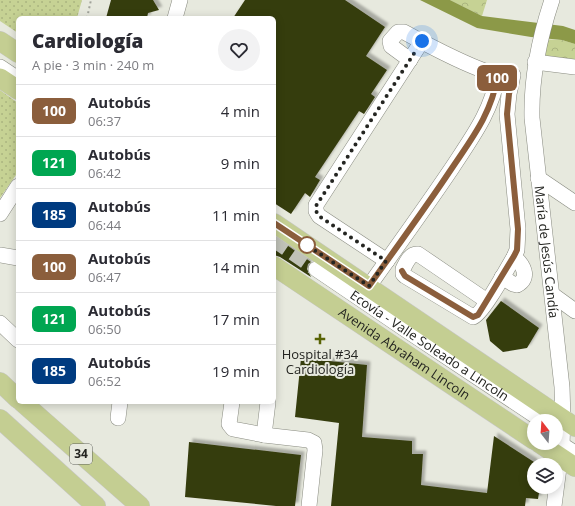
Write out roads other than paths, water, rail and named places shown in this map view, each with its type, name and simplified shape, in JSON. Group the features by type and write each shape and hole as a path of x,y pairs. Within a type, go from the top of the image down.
{"main road":[{"path":"0,41 16,52"},
{"path":"0,78 16,89"},
{"path":"276,224 369,286 566,442"},
{"name":"Avenida Abraham Lincoln","path":"276,267 527,435"},
{"name":"34","path":"0,382 16,394"},
{"name":"34","path":"29,404 140,506"},
{"name":"34","path":"0,419 96,506"}],"street":[{"path":"176,16 180,0"},
{"name":"María de Jesús Candía","path":"552,0 544,22 535,66 532,88 532,118 562,387 566,442 562,504"},
{"path":"410,60 391,46 390,41 395,34 401,31 498,75 513,76 535,66 575,67"},
{"path":"386,261 319,216 316,211 316,206 422,41"},
{"path":"0,59 16,70"},
{"path":"0,67 16,78"},
{"path":"369,286 430,200 481,124 493,97 498,75"},
{"path":"487,301 418,254 413,254 411,256 403,269 403,274 405,276 471,317 476,317 478,315 487,301 502,277 514,256 517,250 518,229 507,114 513,76"},
{"path":"538,178 575,204"},
{"path":"0,214 16,189"},
{"path":"0,255 16,258"},
{"name":"Ecovía - Valle Soleado a Lincoln","path":"527,421 314,272 532,414"},
{"path":"553,296 575,311"},
{"path":"0,323 16,338"},
{"path":"118,418 120,404"},
{"path":"232,404 229,424 236,431 308,440 314,443 315,450 309,506"},
{"path":"264,435 268,404"}],"tunnel":[{"path":"276,241 316,269"}],"place":[{"name":"Hospital #34 Cardiología","path":"320,339"}]}
